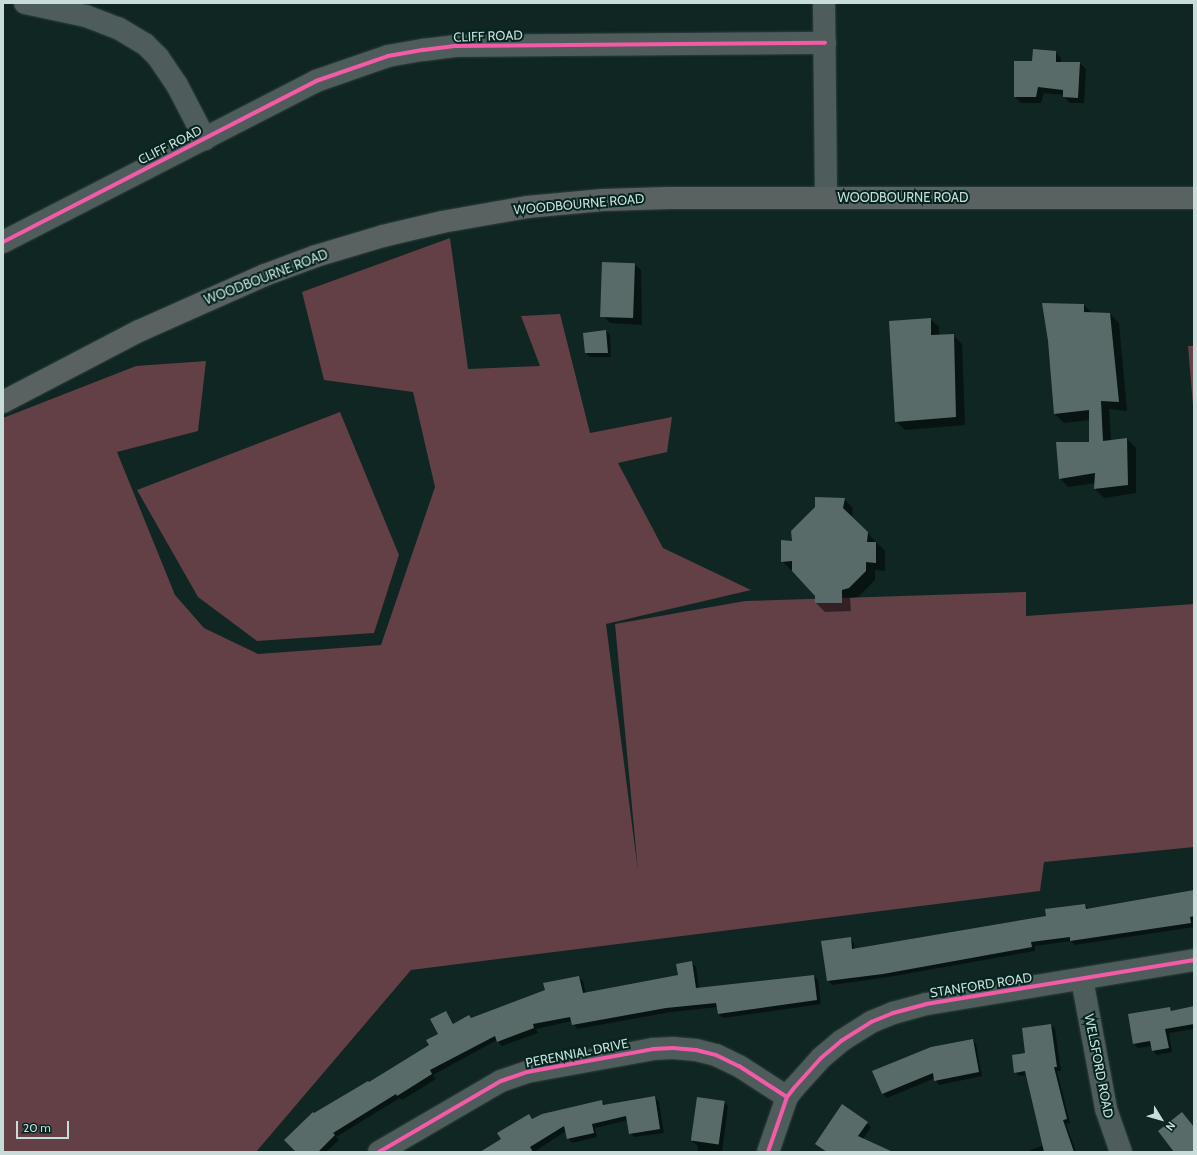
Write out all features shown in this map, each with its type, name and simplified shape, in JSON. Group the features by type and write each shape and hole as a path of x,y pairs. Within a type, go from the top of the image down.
{"main road":[{"name":"WOODBOURNE ROAD","path":"3,402 139,331 272,272 316,256 383,236 442,222 527,208 603,200 826,197 1194,198"}],"street":[{"path":"25,3 86,16 118,28 145,44 158,57 177,85 205,139"},
{"path":"824,3 826,197"},
{"name":"CLIFF ROAD","path":"3,242 316,81 388,56 455,46 825,43"},
{"name":"STANFORD ROAD","path":"768,1152 787,1097 821,1058 841,1041 871,1022 893,1013 926,1004 1194,960"},
{"name":"WELSFORD ROAD","path":"1082,979 1106,1109 1121,1152"},
{"name":"PERENNIAL DRIVE","path":"379,1152 501,1081 527,1072 653,1049 672,1048 696,1050 716,1055 738,1066 787,1097"}],"shaded area":[{"path":"450,238 468,369 540,366 521,316 560,314 590,433 672,417 667,452 618,463 663,548 751,590 606,624 638,871 615,624 745,601 1026,592 1026,616 1194,604 1194,847 1044,862 1040,891 411,970 256,1152 3,1152 3,418 136,366 206,361 198,431 117,452 175,595 204,628 258,654 381,645 435,487 413,392 324,380 302,292"},
{"path":"1188,346 1194,346 1194,418"},
{"path":"340,412 399,555 374,633 257,641 198,597 137,490"}],"building":[{"path":"1033,49 1056,51 1056,62 1080,62 1078,98 1063,97 1063,90 1038,87 1036,97 1014,97 1014,61 1032,61"},
{"path":"602,262 635,263 633,318 600,317"},
{"path":"1042,303 1084,304 1084,312 1110,313 1119,402 1101,401 1103,441 1127,438 1128,485 1094,489 1095,473 1059,479 1056,442 1089,442 1089,410 1054,414 1048,341"},
{"path":"931,318 931,335 954,334 956,417 895,422 889,321"},
{"path":"606,330 608,353 585,353 583,333"},
{"path":"815,497 845,498 843,508 868,532 867,542 876,542 876,563 866,562 866,571 849,588 842,590 842,603 815,603 815,596 792,571 792,561 781,562 781,540 792,541 791,531 815,507"},
{"path":"1194,890 1194,916 1190,917 1191,923 1070,941 1070,937 1031,942 1032,947 883,974 827,981 821,941 851,937 852,949 1046,916 1045,909 1085,904 1086,909"},
{"path":"692,961 696,988 814,975 817,1000 718,1014 716,1003 666,1008 572,1025 570,1017 533,1024 534,1028 497,1042 495,1036 430,1070 432,1074 397,1096 396,1094 333,1133 335,1135 318,1152 296,1152 284,1140 313,1112 314,1113 368,1081 369,1082 429,1045 426,1040 438,1034 430,1019 446,1011 453,1024 469,1015 471,1018 545,990 543,983 579,976 583,993 678,975 676,964"},
{"path":"1194,1006 1194,1024 1165,1029 1169,1048 1152,1051 1150,1041 1133,1044 1128,1014 1170,1007 1171,1011"},
{"path":"1051,1024 1057,1067 1054,1067 1067,1119 1063,1120 1074,1152 1044,1152 1025,1071 1014,1073 1012,1055 1025,1053 1022,1028"},
{"path":"973,1039 979,1072 934,1081 933,1073 882,1094 872,1071 931,1047"},
{"path":"655,1096 660,1129 629,1134 626,1116 592,1124 594,1133 567,1139 564,1126 530,1147 533,1152 480,1152 501,1139 497,1133 529,1114 532,1119 542,1114 602,1100 603,1105"},
{"path":"697,1097 725,1101 719,1144 691,1141"},
{"path":"842,1104 868,1122 858,1136 893,1152 827,1152 815,1144"},
{"path":"1182,1112 1194,1127 1194,1152 1174,1152 1158,1131"}],"cycle path":[{"path":"3,242 316,81 388,56 455,46 825,43"},
{"path":"768,1152 787,1097 794,1088 821,1058 841,1041 871,1022 893,1013 926,1004 1194,960"},
{"path":"379,1152 501,1081 527,1072 653,1049 673,1048 696,1050 716,1055 739,1066 787,1097"}]}
